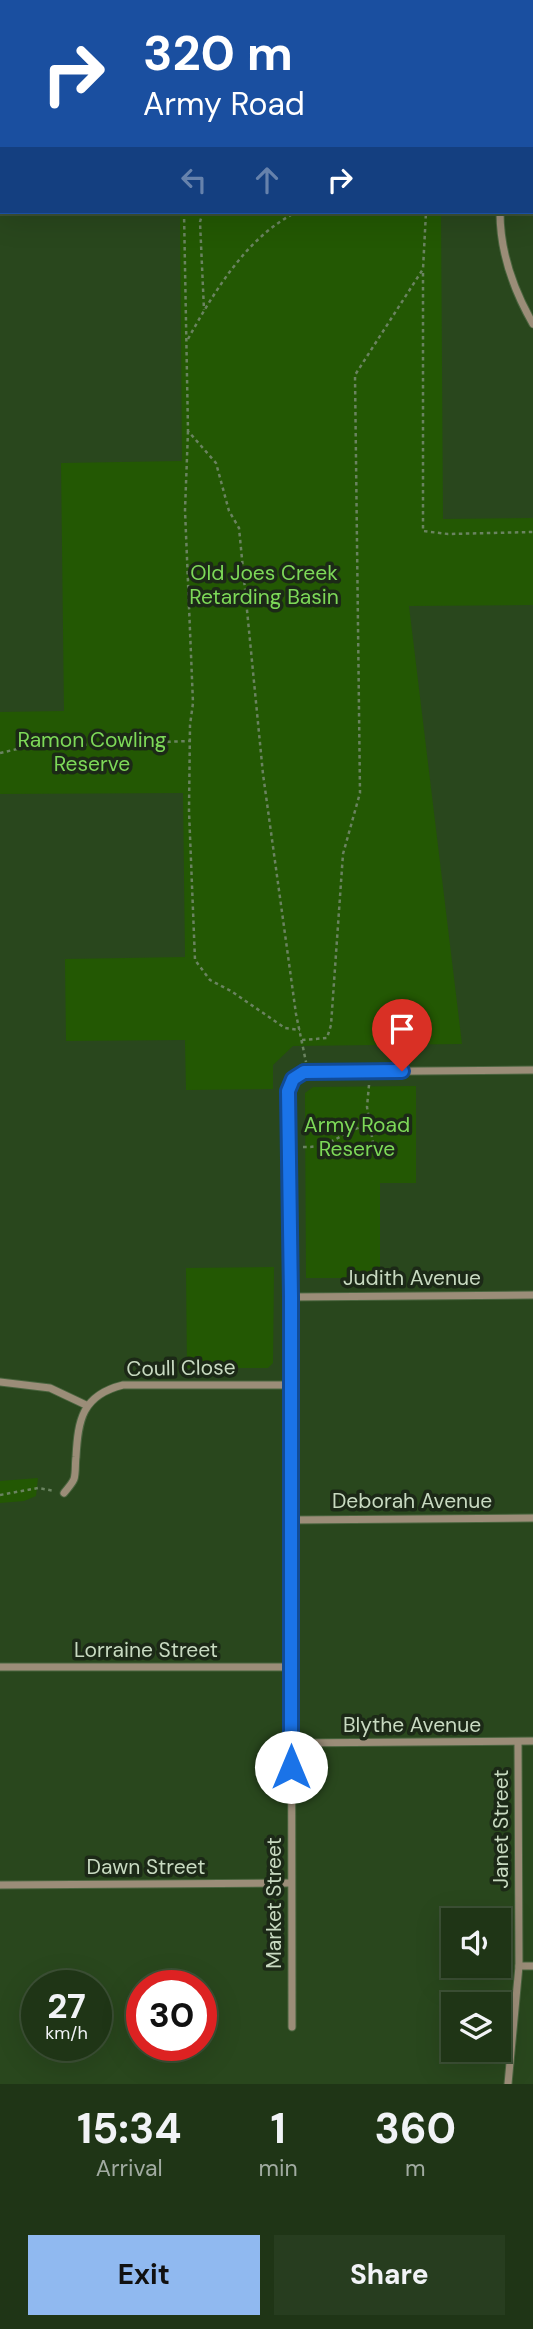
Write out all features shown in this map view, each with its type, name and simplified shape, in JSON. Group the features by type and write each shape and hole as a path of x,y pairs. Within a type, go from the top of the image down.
{"street":[{"path":"500,214 506,261 514,287 533,324"},
{"path":"304,1072 533,1070"},
{"name":"Market Street","path":"292,2026 291,1297 288,1091 293,1079 304,1072"},
{"name":"Judith Avenue","path":"291,1297 533,1295"},
{"path":"0,1382 51,1388 86,1405 77,1437 74,1480 64,1493"},
{"name":"Coull Close","path":"86,1405 109,1389 123,1385 291,1385"},
{"name":"Deborah Avenue","path":"291,1520 533,1518"},
{"name":"Lorraine Street","path":"0,1667 291,1667"},
{"name":"Janet Street","path":"508,2084 519,1966 518,1741"},
{"name":"Blythe Avenue","path":"291,1743 533,1741"},
{"name":"Dawn Street","path":"0,1885 291,1883"},
{"path":"519,1966 533,1966"}],"path":[{"path":"184,214 188,431 185,510 193,703 189,811 195,960 210,980 231,990 285,1028 300,1030"},
{"path":"202,214 200,222 204,310"},
{"path":"186,342 204,310 248,250 278,221 293,214"},
{"path":"426,214 423,269 423,530 448,534 533,532"},
{"path":"302,1040 327,1038 331,1024 343,854 360,793 355,375 423,269"},
{"path":"188,431 216,463 229,511 239,528 263,774 300,1030 307,1060 304,1072"},
{"path":"0,753 26,747 191,741"},
{"path":"369,1085 367,1107 374,1149"},
{"path":"303,1147 322,1147 352,1129 369,1125"},
{"path":"0,1495 38,1488 64,1493"}],"green space":[{"name":"Old Joes Creek Retarding Basin","path":"180,214 441,214 443,519 533,518 533,605 409,606 462,1044 293,1046 273,1065 273,1089 186,1090 185,1040 66,1041 65,959 185,957 183,793 0,794 0,712 64,711 61,463 182,461"},
{"name":"Army Road Reserve","path":"416,1086 416,1183 380,1183 380,1278 306,1278 305,1093 313,1087"},
{"path":"274,1267 273,1363 268,1368 187,1368 186,1268"},
{"path":"38,1478 36,1496 24,1501 0,1503 0,1481"}],"route":[{"path":"291,1767 288,1091 293,1079 304,1072 402,1071"}],"park label":[{"name":"Ramon Cowling Reserve","path":"92,752"}]}
